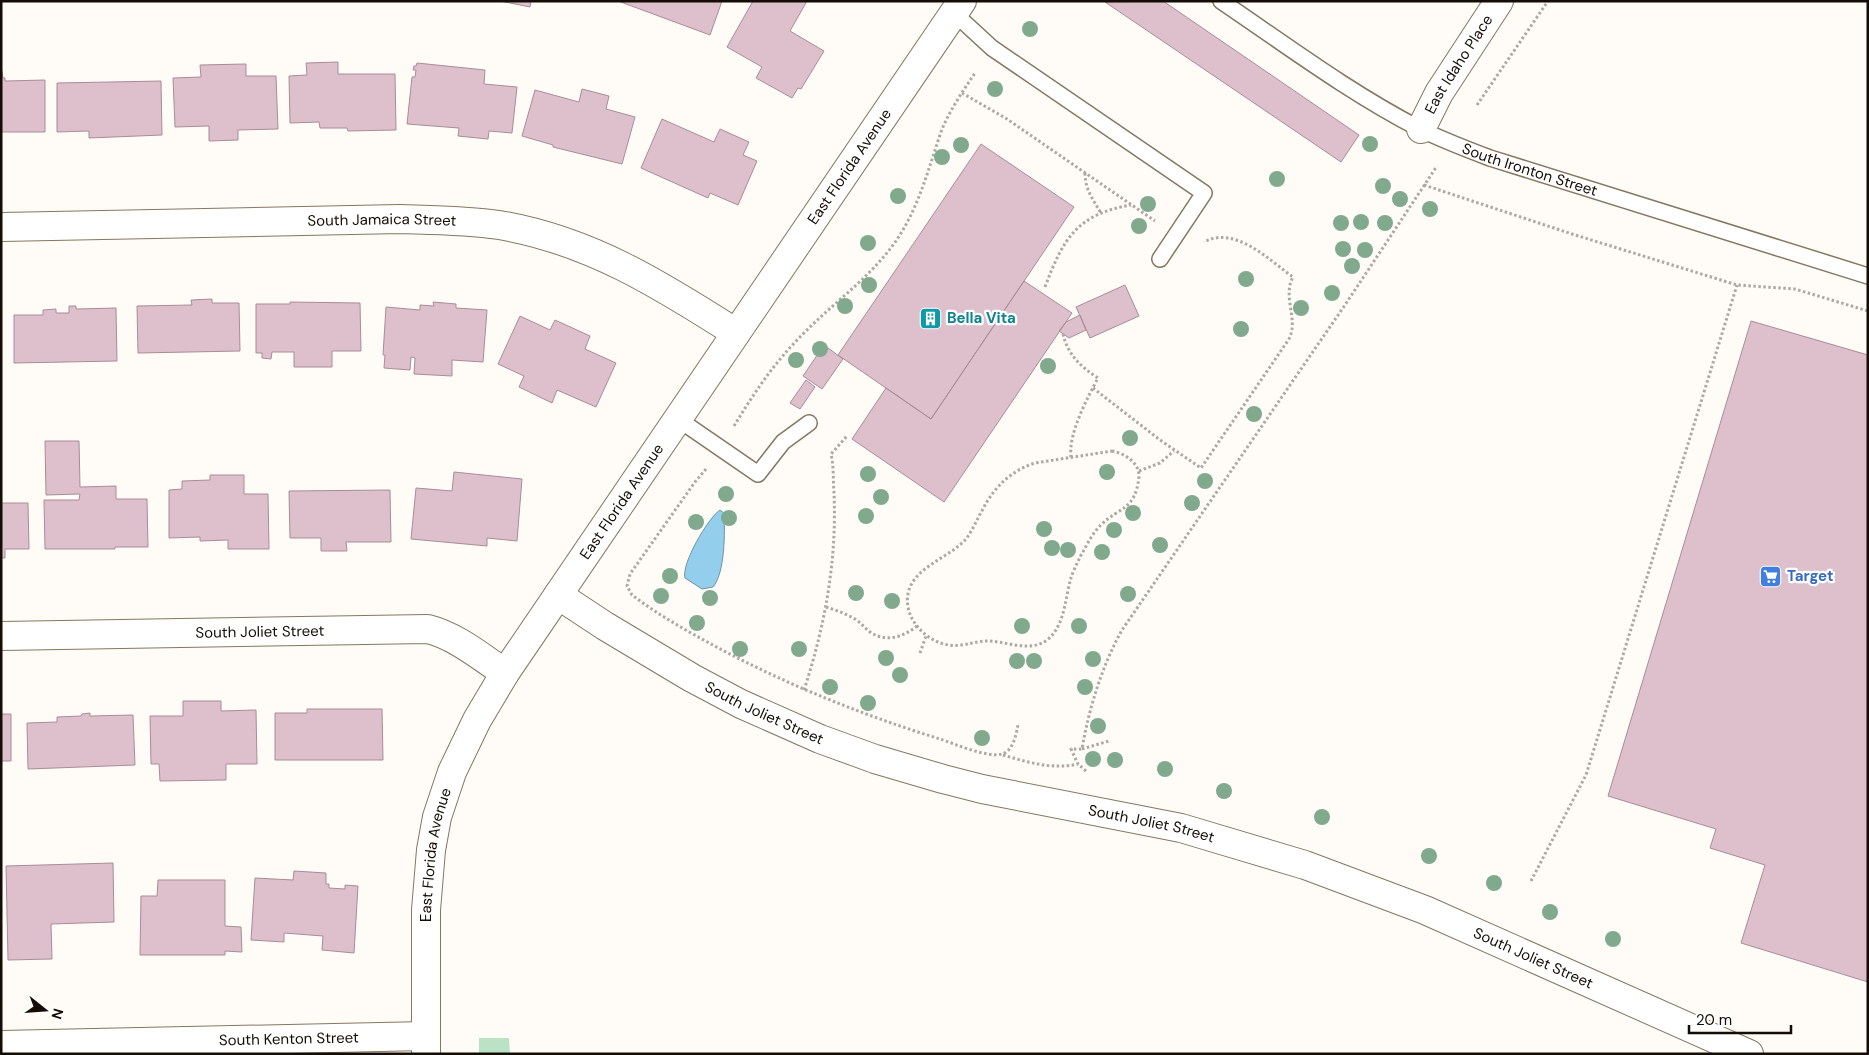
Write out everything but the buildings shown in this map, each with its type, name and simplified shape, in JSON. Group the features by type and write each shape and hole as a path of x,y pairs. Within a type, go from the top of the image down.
{"street":[{"name":"East Idaho Place","path":"1421,129 1439,94 1499,1"},
{"name":"East Florida Avenue","path":"426,1045 426,902 428,867 435,827 460,752 483,709 506,673 736,333 952,5"},
{"name":"South Jamaica Street","path":"1,227 400,219 446,220 497,225 547,236 594,252 669,290 736,333"},
{"name":"South Joliet Street","path":"558,595 692,678 749,708 820,739 875,759 982,789 1181,828 1267,852 1425,910 1750,1054"},
{"name":"South Joliet Street","path":"1,636 428,629 439,632 458,642 506,673"},
{"name":"South Kenton Street","path":"1,1045 426,1045"}],"lane":[{"name":"South Ironton Street","path":"1221,1 1358,93 1421,129 1490,158 1868,276"},
{"path":"952,5 998,53 1204,193 1160,259"},
{"path":"678,419 758,474 782,442 809,423"}],"path":[{"path":"1477,105 1548,1"},
{"path":"975,73 941,133 914,210 895,242 861,281 802,335 762,381 720,448 630,574 627,586 632,595 681,627 740,660 804,690 849,708 984,753 1001,754 1042,765 1067,767 1078,764"},
{"path":"962,93 1007,119 1195,248 1215,237 1237,240 1293,277 1288,290 1294,330 1201,468 1174,451 1093,388"},
{"path":"1082,749 1089,716 1105,665 1122,630 1347,302 1437,166"},
{"path":"1085,172 1088,193 1101,214"},
{"path":"1424,185 1572,234 1737,285 1795,289 1868,311"},
{"path":"1045,287 1055,260 1069,237 1083,223 1101,214 1132,205"},
{"path":"1531,881 1586,775 1737,285"},
{"path":"1063,334 1068,349 1076,361 1098,378 1073,435 1070,446 1071,458"},
{"path":"804,690 813,664 826,607 834,540 831,454 847,436"},
{"path":"1112,450 1126,456 1139,471 1136,492 1130,504 1100,525 1080,557 1073,573 1058,626 1046,641 1028,646 986,641 954,646 940,643 926,636 917,626 910,614 908,602 909,591 913,582 921,573 966,539 987,501 1012,474 1024,467 1040,462 1112,450"},
{"path":"1139,471 1160,463 1174,451"},
{"path":"826,607 855,619 874,634 885,638 895,638 917,626"},
{"path":"920,653 926,636"},
{"path":"1001,754 1009,750 1014,741 1018,725"},
{"path":"1086,771 1078,764 1071,749 1082,749 1109,741"}],"green space":[{"path":"479,1038 509,1038 510,1054 479,1054"}],"water":[{"path":"720,510 724,513 724,531 720,572 713,587 702,589 685,578 685,571 696,542 709,522"}],"place":[{"name":"Bella Vita","path":"931,318"},
{"name":"Target","path":"1771,576"}]}
